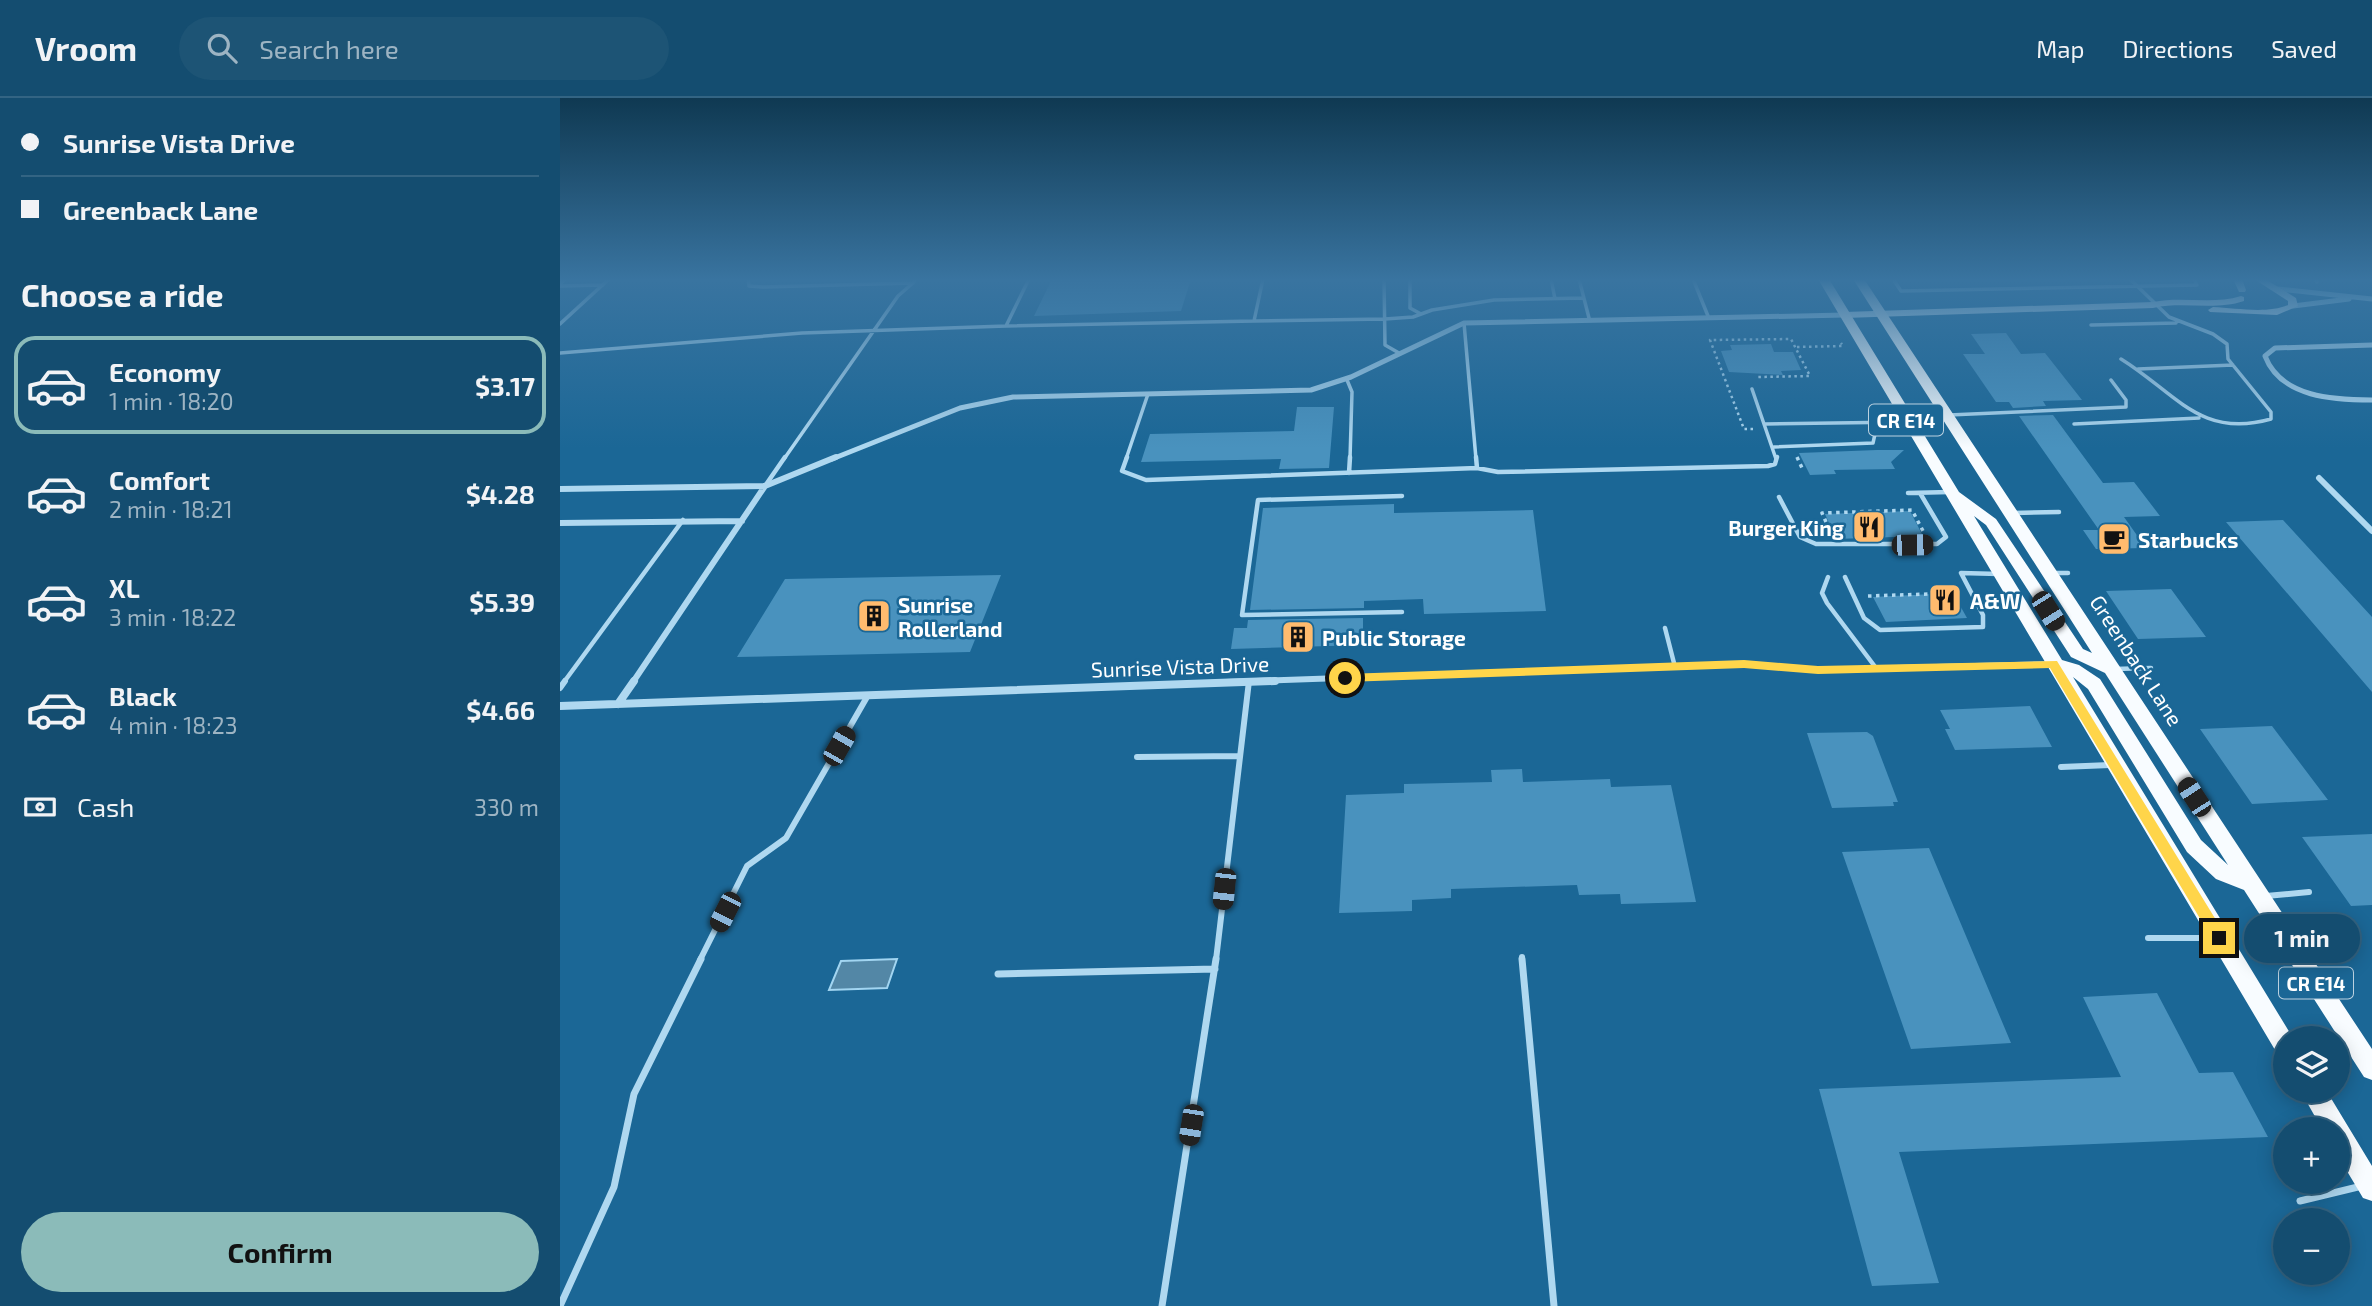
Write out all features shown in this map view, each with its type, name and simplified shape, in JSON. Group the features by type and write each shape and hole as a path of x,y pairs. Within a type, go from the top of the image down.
{"main road":[{"name":"CR E14","path":"1856,335 2273,1026"},
{"name":"Greenback Lane","path":"1895,335 2372,1069"},
{"path":"1950,492 1991,522 2077,653 2111,669"},
{"path":"2053,664 2073,669 2094,684 2194,846 2223,873 2255,890"},
{"path":"2350,1152 2371,1186"}],"street":[{"path":"560,489 765,486 960,408 986,402 1013,397 1311,390 1347,380 1438,335"},
{"path":"2372,345 2275,348 2265,356 2268,366 2300,393 2324,400 2372,400"},
{"path":"2319,478 2372,531"},
{"path":"618,704 765,486"},
{"path":"560,523 742,521"},
{"name":"Sunrise Vista Drive","path":"560,706 1744,664 1818,670 2053,664"}],"lane":[{"path":"560,353 782,335"},
{"path":"765,486 870,335"},
{"path":"1385,335 1385,345 1399,353"},
{"path":"1466,335 1476,468"},
{"path":"2074,424 2199,418 2242,427 2271,419 2271,412 2233,365 2225,352 2227,344 2217,335"},
{"path":"2120,359 2138,369 2199,418"},
{"path":"2138,369 2233,365"},
{"path":"1347,380 1352,392 1349,473"},
{"path":"1947,415 2126,407 2126,400 2111,380"},
{"path":"1148,394 1122,471 1146,480 1476,468 1498,472 1769,466 1777,461 1774,447 1752,389"},
{"path":"1766,427 1908,422"},
{"path":"1774,447 1873,443 1875,434 1871,423"},
{"path":"1908,494 1950,492"},
{"path":"1779,497 1800,537 1815,544 1937,544 1946,537 1920,493"},
{"path":"1402,496 1258,500 1242,615 1402,612"},
{"path":"2010,513 2059,512"},
{"path":"560,688 683,520"},
{"path":"1845,577 1864,618 1882,630 1983,627 1983,615 1961,573 1999,574"},
{"path":"2050,573 2068,573"},
{"path":"1828,578 1822,593 1832,613 1858,641 1876,668"},
{"path":"1665,628 1675,667"},
{"path":"2111,669 2151,668"},
{"path":"1162,1306 1215,969 1249,681"},
{"path":"560,1306 614,1187 634,1094 747,866 786,838 867,697"},
{"path":"1137,757 1240,757"},
{"path":"2061,767 2115,765"},
{"path":"2255,890 2309,892"},
{"path":"2148,938 2219,938"},
{"path":"1522,957 1554,1306"},
{"path":"998,974 1215,969"},
{"path":"2300,1201 2371,1186"}],"path":[{"path":"1796,347 1843,346 1836,335"},
{"path":"1748,377 1810,376 1791,339 1710,340 1744,429 1766,427"},
{"path":"1826,522 1822,513 1912,510 1923,531"},
{"path":"1882,630 1868,596 1973,595"}],"water":[{"path":"897,959 887,988 829,990 841,961"}],"building":[{"path":"1972,335 2008,335 2021,354 2045,353 2082,400 2043,401 2046,406 2013,408 2009,402 1996,402 1963,354 1985,354"},
{"path":"1771,344 1774,352 1793,352 1801,370 1781,371 1783,375 1729,372 1721,351 1732,350 1730,345"},
{"path":"1297,407 1334,407 1329,468 1279,469 1281,459 1141,462 1150,434 1294,431"},
{"path":"2053,415 2103,483 2134,482 2160,516 2124,517 2146,548 2096,549 2083,530 2099,530 2019,416"},
{"path":"1904,450 1891,462 1895,469 1834,470 1836,474 1810,475 1799,453"},
{"path":"1394,504 1394,513 1533,510 1546,611 1424,614 1423,599 1364,601 1364,608 1250,610 1263,508"},
{"path":"1910,511 1923,536 1836,539 1825,514"},
{"path":"2283,520 2372,617 2372,692 2226,522"},
{"name":"Sunrise Rollerland","path":"1001,575 970,652 737,657 785,579"},
{"path":"2171,589 2206,637 2138,639 2106,591"},
{"path":"1953,593 1967,618 1886,622 1873,597"},
{"name":"Public Storage","path":"1363,618 1363,645 1231,649 1234,628 1247,628 1248,620"},
{"path":"2030,706 2052,747 1955,750 1945,729 1950,729 1940,710"},
{"path":"2272,726 2328,800 2252,804 2200,729"},
{"path":"1867,732 1873,736 1898,802 1893,802 1894,806 1832,808 1807,733"},
{"path":"1522,769 1523,782 1610,779 1611,787 1671,785 1696,902 1621,904 1620,894 1579,895 1577,885 1451,889 1451,898 1412,900 1412,911 1339,913 1346,795 1404,793 1404,784 1492,782 1491,770"},
{"path":"2372,834 2372,905 2351,906 2302,837"},
{"path":"1929,848 2011,1043 1911,1049 1842,852"},
{"path":"2157,993 2199,1073 2233,1072 2268,1137 1899,1152 1939,1283 1872,1286 1819,1089 2121,1077 2083,997"}],"place":[{"name":"Burger King","path":"1869,527"},
{"name":"Starbucks","path":"2114,539"},
{"name":"A&W","path":"1945,600"},
{"name":"Sunrise Rollerland","path":"874,616"},
{"name":"Public Storage","path":"1298,637"}],"route":[{"path":"1345,678 1744,664 1818,670 2053,664 2219,938"}]}
